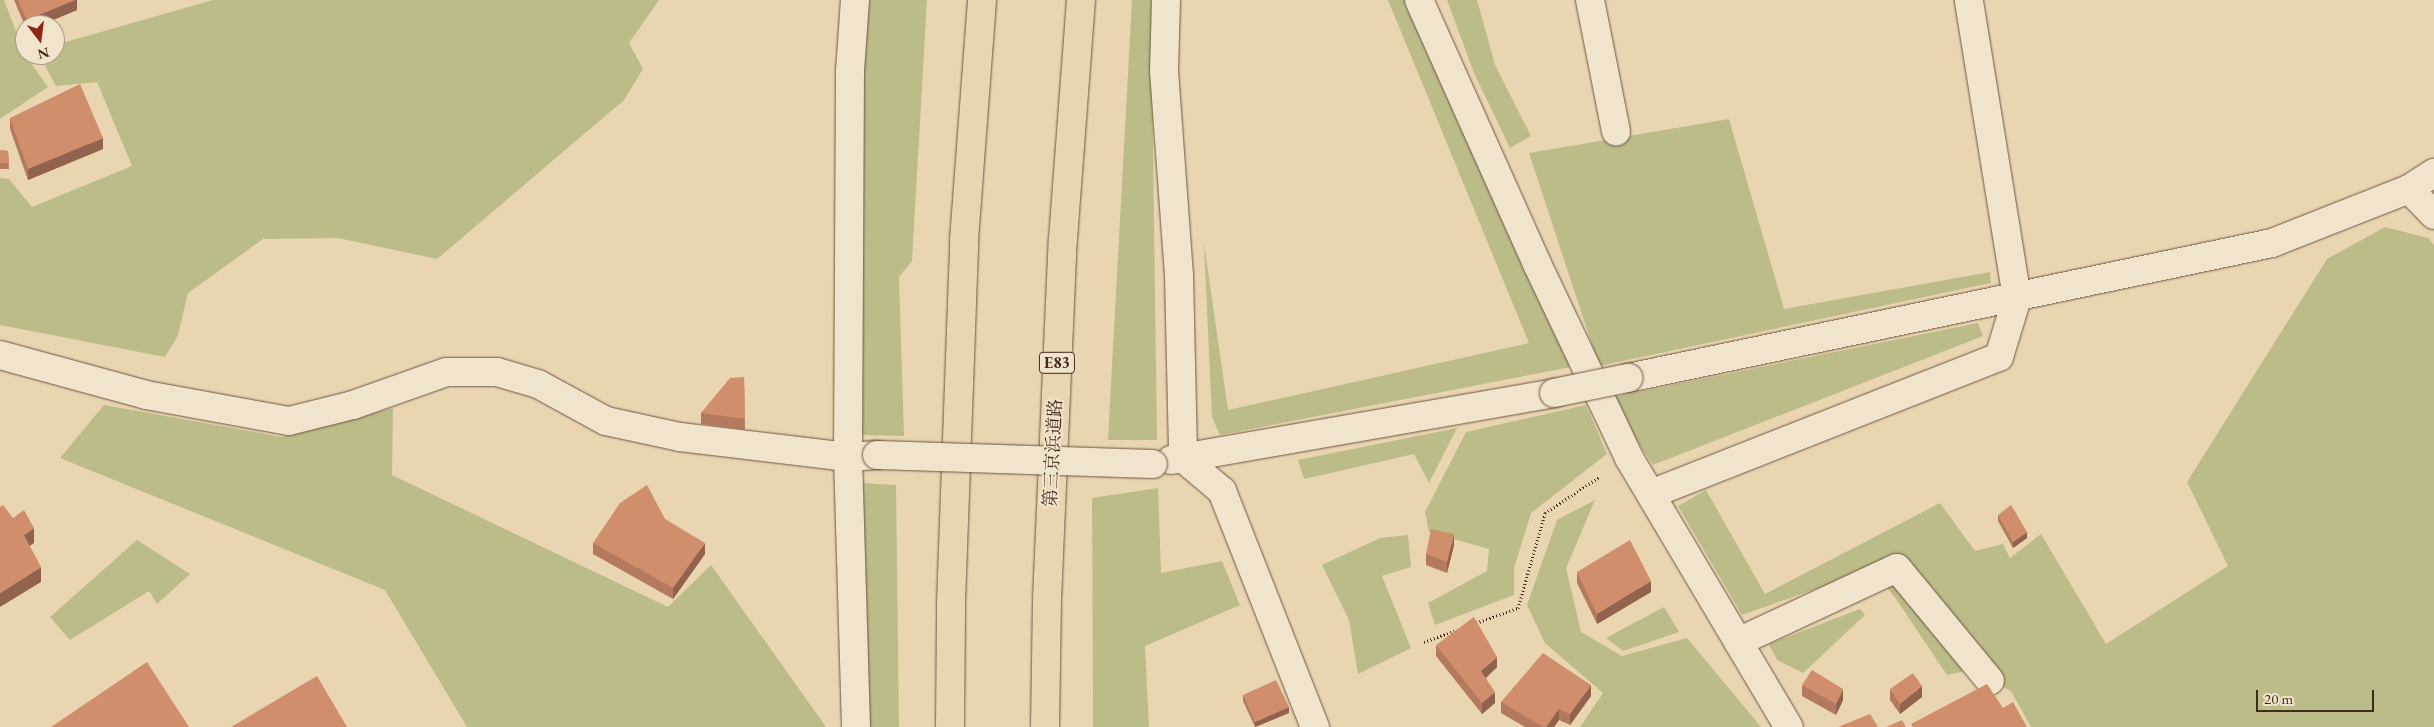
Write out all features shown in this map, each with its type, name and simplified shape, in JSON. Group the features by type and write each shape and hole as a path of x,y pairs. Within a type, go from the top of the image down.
{"highway":[{"path":"950,727 951,603 964,240 982,0"},
{"name":"第三京浜道路","path":"1046,727 1046,600 1063,239 1081,0"}],"street":[{"path":"855,0 850,71 848,457 856,727"},
{"path":"1166,0 1164,71 1179,275 1183,458 1222,491 1315,727"},
{"path":"1419,0 1537,264 1629,458 1789,727"},
{"path":"1590,0 1616,131"},
{"path":"1651,494 1999,356 2017,298 1969,0"},
{"path":"0,355 146,395 289,420 353,405 446,372 497,372 538,384 606,421 680,437 848,457 877,455 1153,464 1554,393 2017,298 2272,243 2409,189 2434,173"},
{"path":"2409,189 2434,215"},
{"path":"1738,642 1897,568 1990,681"}],"path":[{"path":"1424,642 1518,608 1545,513 1629,458"}],"green space":[{"path":"0,0 4,0 15,29 15,65 32,65 48,87 0,119"},
{"path":"213,0 659,0 629,43 643,69 624,100 437,259 338,238 263,239 188,293 178,335 165,357 0,325 0,178 9,179 32,207 132,166 97,82 56,86 44,65 65,65 65,42"},
{"path":"865,0 927,0 912,261 899,277 904,436 862,435 859,74"},
{"path":"1132,0 1151,0 1157,440 1108,440"},
{"path":"1388,0 1409,0 1571,367 1220,435 1212,417 1204,244 1228,410 1529,343"},
{"path":"1447,0 1477,0 1495,65 1531,136 1510,148 1474,73"},
{"path":"1729,119 1784,309 1990,272 1991,283 1599,366 1529,153"},
{"path":"2385,227 2428,238 2434,245 2434,727 2031,727 2011,691 1970,670 1947,675 1896,599 1872,569 1742,615 1678,506 1706,490 1765,594 1940,503 1975,551 2003,544 2010,558 2041,534 2106,644 2228,566 2187,482 2327,259"},
{"path":"1978,323 1983,336 1653,465 1608,398"},
{"path":"104,405 282,437 393,408 392,475 668,607 711,565 826,727 467,727 385,590 60,458"},
{"path":"1586,405 1607,454 1531,513 1514,568 1514,595 1435,625 1428,603 1487,571 1489,549 1429,532 1425,512 1466,432"},
{"path":"1457,428 1429,483 1414,454 1304,479 1298,460"},
{"path":"861,483 896,485 899,727 868,727"},
{"path":"1158,488 1161,573 1222,561 1240,605 1145,646 1149,727 1093,727 1092,498"},
{"path":"1595,500 1566,568 1581,632 1622,656 1687,638 1761,727 1580,727 1603,693 1545,643 1527,605 1557,520"},
{"path":"1408,535 1411,567 1382,576 1411,648 1358,674 1349,620 1322,565 1380,538"},
{"path":"137,540 190,574 157,604 149,591 70,640 50,617"},
{"path":"1664,607 1679,632 1623,651 1606,638"},
{"path":"1860,609 1865,615 1803,673 1777,660 1769,644"}],"building":[{"path":"18,0 75,0 39,15 25,15"},
{"path":"80,84 103,138 28,169 10,118"},
{"path":"0,150 8,151 9,163 0,163"},
{"path":"744,377 745,419 701,413 730,378"},
{"path":"647,485 665,519 705,543 673,588 593,543 620,503"},
{"path":"3,505 13,518 24,510 34,528 24,535 41,567 0,593 0,507"},
{"path":"2011,505 2027,532 2013,542 1998,515"},
{"path":"1431,529 1454,534 1447,562 1426,554"},
{"path":"1630,540 1651,581 1597,614 1577,572"},
{"path":"1474,617 1497,657 1481,671 1495,692 1482,703 1436,645"},
{"path":"1543,653 1591,685 1570,714 1559,709 1546,727 1501,702"},
{"path":"147,662 189,727 51,727"},
{"path":"1812,670 1843,689 1836,704 1802,685"},
{"path":"1913,673 1922,686 1900,704 1890,689"},
{"path":"317,676 347,727 231,727"},
{"path":"1276,680 1289,707 1255,722 1243,695"},
{"path":"1987,684 2003,708 2013,702 2027,727 1913,727 1911,724"},
{"path":"1870,714 1878,727 1838,727"},
{"path":"1902,720 1906,727 1886,727"}]}
